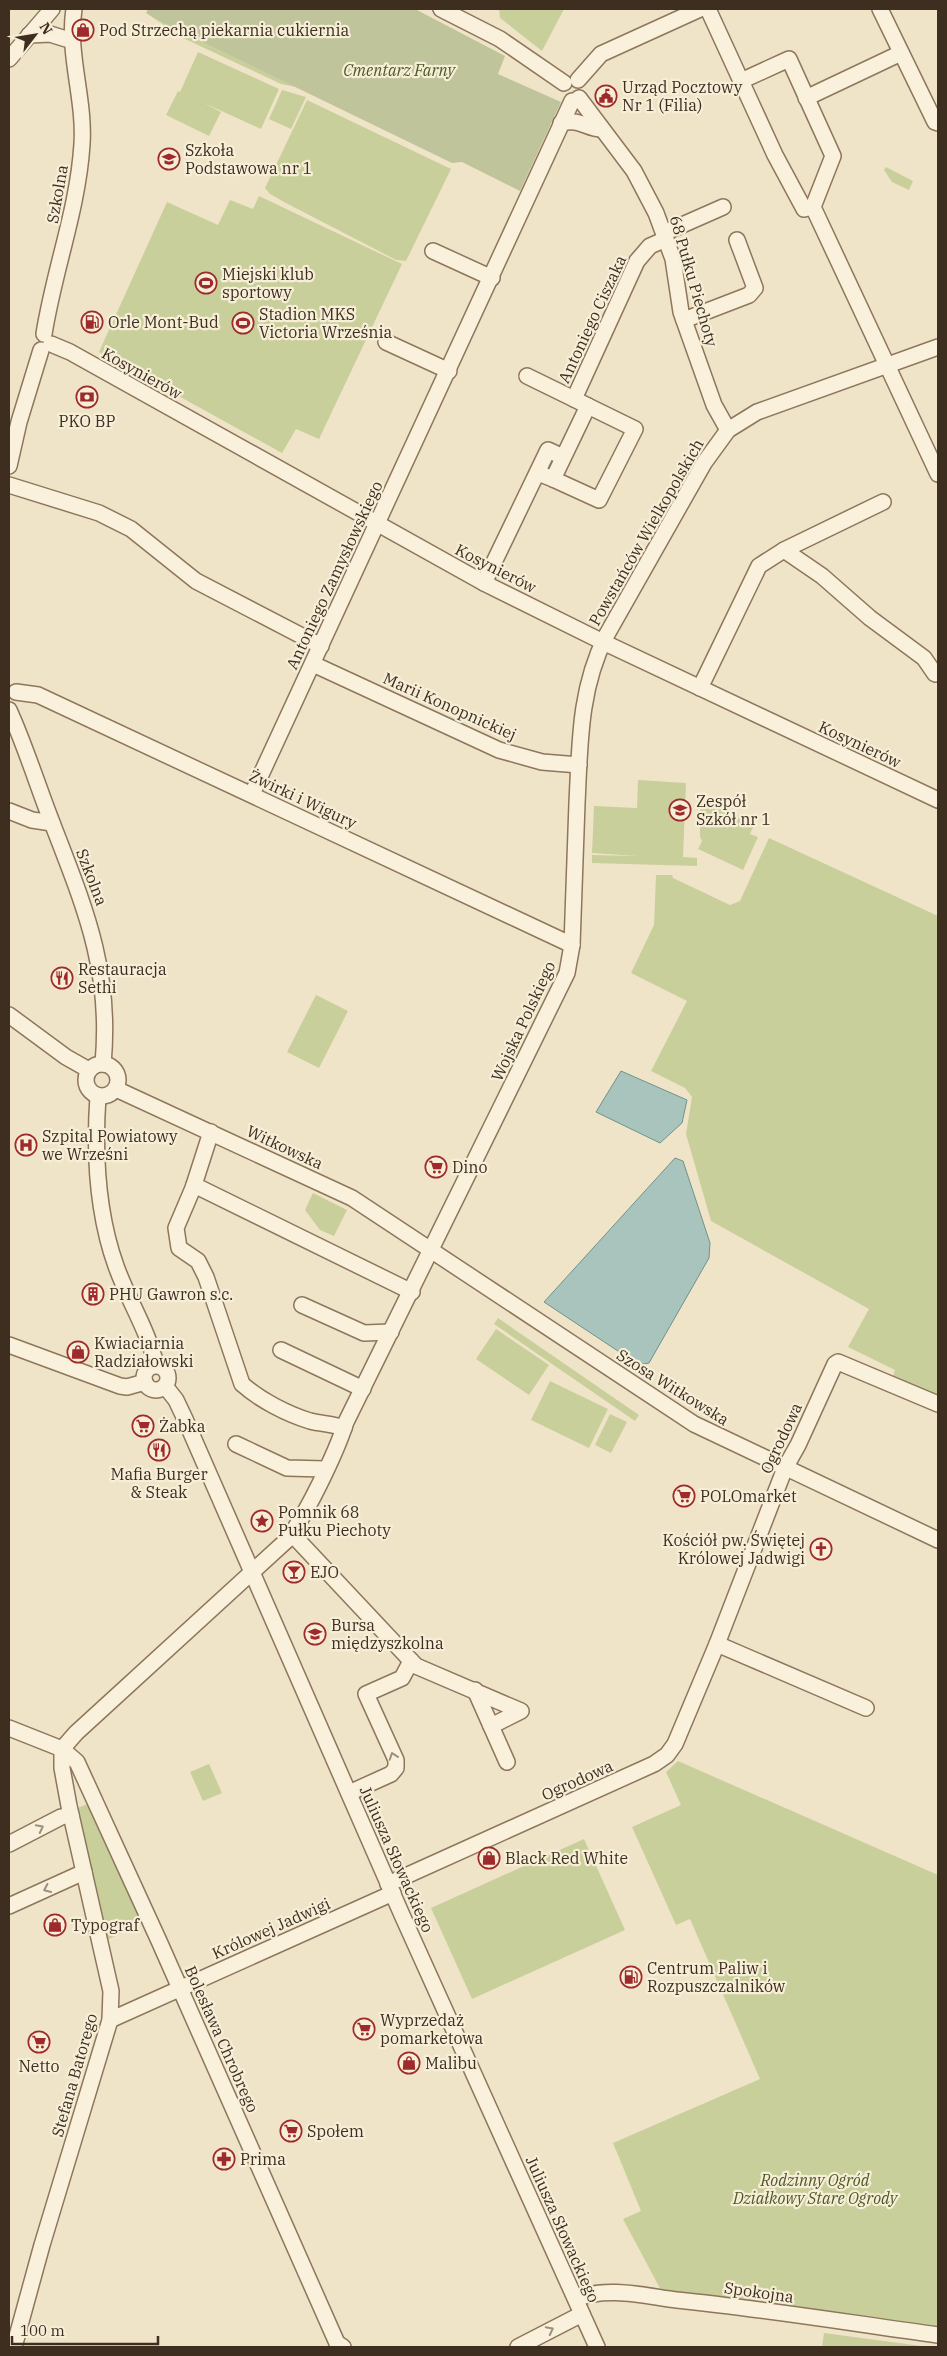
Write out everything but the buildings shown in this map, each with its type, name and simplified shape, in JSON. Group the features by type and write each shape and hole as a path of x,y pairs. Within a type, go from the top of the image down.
{"street":[{"path":"27,37 28,26 38,9"},
{"path":"9,59 52,9"},
{"name":"Szkolna","path":"62,9 66,39 74,59"},
{"name":"Szkolna","path":"9,466 15,411 45,342 79,174 82,105 74,59 72,22 74,9"},
{"name":"68 Pułku Piechoty","path":"441,9 500,38 571,82 563,92 576,100 602,129 642,184 665,236 672,259 684,320 714,405 728,430"},
{"path":"571,82 601,54 700,9"},
{"path":"708,9 775,155 804,209 813,207"},
{"path":"880,9 935,122 938,123"},
{"path":"27,37 50,34 66,39"},
{"path":"806,98 902,53"},
{"path":"741,80 789,59 833,156 813,207 938,474"},
{"name":"Antoniego Zamysłowskiego","path":"252,794 492,278 561,123 576,100"},
{"path":"561,123 579,121 594,129 602,129"},
{"name":"Antoniego Ciszaka","path":"574,399 637,261 650,246 665,236 723,207"},
{"path":"684,320 749,295 755,288 737,240"},
{"path":"434,251 492,278"},
{"name":"Kosynierów","path":"45,342 83,359 484,583 603,642 938,800"},
{"path":"386,342 449,370"},
{"name":"Powstańców Wielkopolskich","path":"603,642 704,463 728,430 757,412 938,347"},
{"name":"Antoniego Ciszaka","path":"527,376 634,429 599,500 553,479"},
{"path":"538,472 553,479 588,406"},
{"path":"484,583 548,450 563,457"},
{"path":"9,485 99,513 131,529 196,581 321,646"},
{"path":"700,688 754,572 764,562 784,550 883,502"},
{"path":"784,550 822,576 870,618 924,658 934,674"},
{"name":"Wojska Polskiego","path":"62,1749 76,1733 253,1573 292,1534 326,1469 344,1428 567,973 572,945 579,765 585,690 603,642"},
{"name":"Marii Konopnickiej","path":"313,664 499,750 542,762 579,765"},
{"path":"9,708 15,701 12,688"},
{"name":"Żwirki i Wigury","path":"12,688 38,696 252,794 572,945"},
{"name":"Szkolna","path":"9,708 87,914 101,966 105,1018 103,1064"},
{"path":"9,811 32,820 52,823"},
{"path":"9,1015 66,1057 89,1070"},
{"path":"103,1064 111,1067 116,1073 118,1081 116,1089 106,1096 98,1096 91,1093 86,1086 86,1078 89,1070 103,1064"},
{"name":"Witkowska","path":"116,1089 352,1198 432,1250"},
{"path":"98,1096 97,1154 99,1192 108,1243 127,1294 145,1332 156,1365"},
{"path":"211,1132 194,1185 176,1228 176,1239 179,1248 198,1261 206,1278 242,1384 255,1395 307,1420 330,1423 344,1428"},
{"path":"194,1185 412,1292"},
{"name":"Szosa Witkowska","path":"432,1250 671,1410 713,1434 938,1540"},
{"path":"302,1305 364,1333 391,1332"},
{"path":"9,1345 120,1386 127,1387 144,1382"},
{"path":"281,1350 364,1389"},
{"name":"Ogrodowa","path":"391,1888 662,1760 675,1744 717,1644 785,1468 798,1445 835,1364 838,1362 938,1404"},
{"path":"156,1365 163,1367 168,1373 168,1380 165,1386 154,1390 144,1382 146,1371 156,1365"},
{"name":"Juliusza Słowackiego","path":"165,1386 176,1400 182,1413 391,1888 597,2347"},
{"path":"236,1444 287,1468 326,1469"},
{"path":"292,1534 416,1666 521,1711 490,1726"},
{"path":"717,1644 866,1708"},
{"path":"349,1793 391,1774 396,1768 396,1760 366,1694 402,1678 411,1661"},
{"path":"475,1690 507,1762"},
{"path":"9,1728 62,1749"},
{"name":"Stefana Batorego","path":"14,2347 110,2020 111,1992 71,1815 62,1768 62,1749"},
{"name":"Bolesława Chrobrego","path":"62,1749 77,1762 93,1794 340,2345"},
{"path":"9,1844 61,1817 71,1815"},
{"path":"9,1906 84,1872"},
{"name":"Królowej Jadwigi","path":"110,2020 181,1989 391,1888"},
{"name":"Spokojna","path":"576,2299 586,2295 607,2292 724,2305 938,2335"},
{"path":"518,2347 582,2314"}],"green space":[{"name":"Cmentarz Farny","path":"148,9 415,9 505,56 498,74 561,102 520,191 462,162 452,163 159,21 146,13"},
{"path":"499,9 564,9 542,51 500,18"},
{"path":"146,13 296,87 281,84 183,38"},
{"path":"198,52 279,89 261,129 204,103 221,112 209,136 166,115 178,91 180,92"},
{"path":"282,90 306,97 291,129 269,119"},
{"path":"307,100 451,169 406,261 396,260 284,202 270,194 265,188"},
{"path":"886,167 913,181 909,190 892,182 884,170"},
{"name":"Stadion MKS Victoria Września","path":"259,196 402,264 319,439 296,429 282,453 99,352 167,202 218,225 230,200 253,209"},
{"path":"638,780 686,783 683,857 697,858 697,866 592,863 592,855 638,856 592,853 594,806 637,808"},
{"path":"706,802 755,823 750,834 758,837 743,870 698,849 702,841 700,837 700,806"},
{"path":"769,838 938,916 938,1397 893,1376 895,1370 848,1347 869,1309 711,1221 686,1134 692,1097 685,1088 651,1071 687,1001 631,973 654,925 656,875 672,875 673,878 730,905 740,901"},
{"path":"316,995 348,1011 319,1068 287,1052"},
{"path":"313,1193 347,1210 334,1236 320,1230 305,1210"},
{"path":"498,1318 639,1415 635,1421 494,1324"},
{"path":"496,1329 549,1365 529,1395 476,1359"},
{"path":"550,1381 608,1409 589,1448 531,1420"},
{"path":"610,1414 627,1422 611,1453 595,1445"},
{"name":"Rodzinny Ogród Działkowy Stare Ogrody","path":"678,1761 938,1875 938,2330 662,2292 623,2219 641,2211 613,2143 760,2079 690,1919 676,1925 632,1827 681,1805 666,1772"},
{"path":"209,1764 222,1793 203,1801 190,1772"},
{"path":"92,1802 146,1921 105,1941 75,1809"},
{"path":"584,1839 625,1930 472,1999 431,1908"},
{"path":"824,2333 929,2347 822,2347"}],"water":[{"path":"621,1071 687,1100 682,1123 660,1143 596,1112"},
{"path":"675,1158 683,1161 710,1243 709,1258 649,1363 639,1365 544,1302"}],"place":[{"name":"Pod Strzechą piekarnia cukiernia","path":"83,30"},
{"name":"Urząd Pocztowy Nr 1 (Filia)","path":"606,96"},
{"name":"Szkoła Podstawowa nr 1","path":"169,159"},
{"name":"Miejski klub sportowy","path":"206,283"},
{"name":"Orle Mont-Bud","path":"92,322"},
{"name":"Stadion MKS Victoria Września","path":"243,323"},
{"name":"PKO BP","path":"87,397"},
{"name":"Zespół Szkół nr 1","path":"680,810"},
{"name":"Restauracja Sethi","path":"62,978"},
{"name":"Szpital Powiatowy we Wrześni","path":"26,1145"},
{"name":"Dino","path":"436,1167"},
{"name":"PHU Gawron s.c.","path":"93,1294"},
{"name":"Kwiaciarnia Radziałowski","path":"78,1352"},
{"name":"Żabka","path":"143,1426"},
{"name":"Mafia Burger & Steak","path":"159,1450"},
{"name":"POLOmarket","path":"684,1496"},
{"name":"Pomnik 68 Pułku Piechoty","path":"262,1521"},
{"name":"Kościół pw. Świętej Królowej Jadwigi","path":"821,1549"},
{"name":"EJO","path":"294,1572"},
{"name":"Bursa międzyszkolna","path":"315,1634"},
{"name":"Black Red White","path":"489,1858"},
{"name":"Typograf","path":"55,1925"},
{"name":"Centrum Paliw i Rozpuszczalników","path":"631,1977"},
{"name":"Wyprzedaż pomarketowa","path":"364,2029"},
{"name":"Netto","path":"39,2042"},
{"name":"Malibu","path":"409,2063"},
{"name":"Społem","path":"291,2131"},
{"name":"Prima","path":"224,2159"}]}
